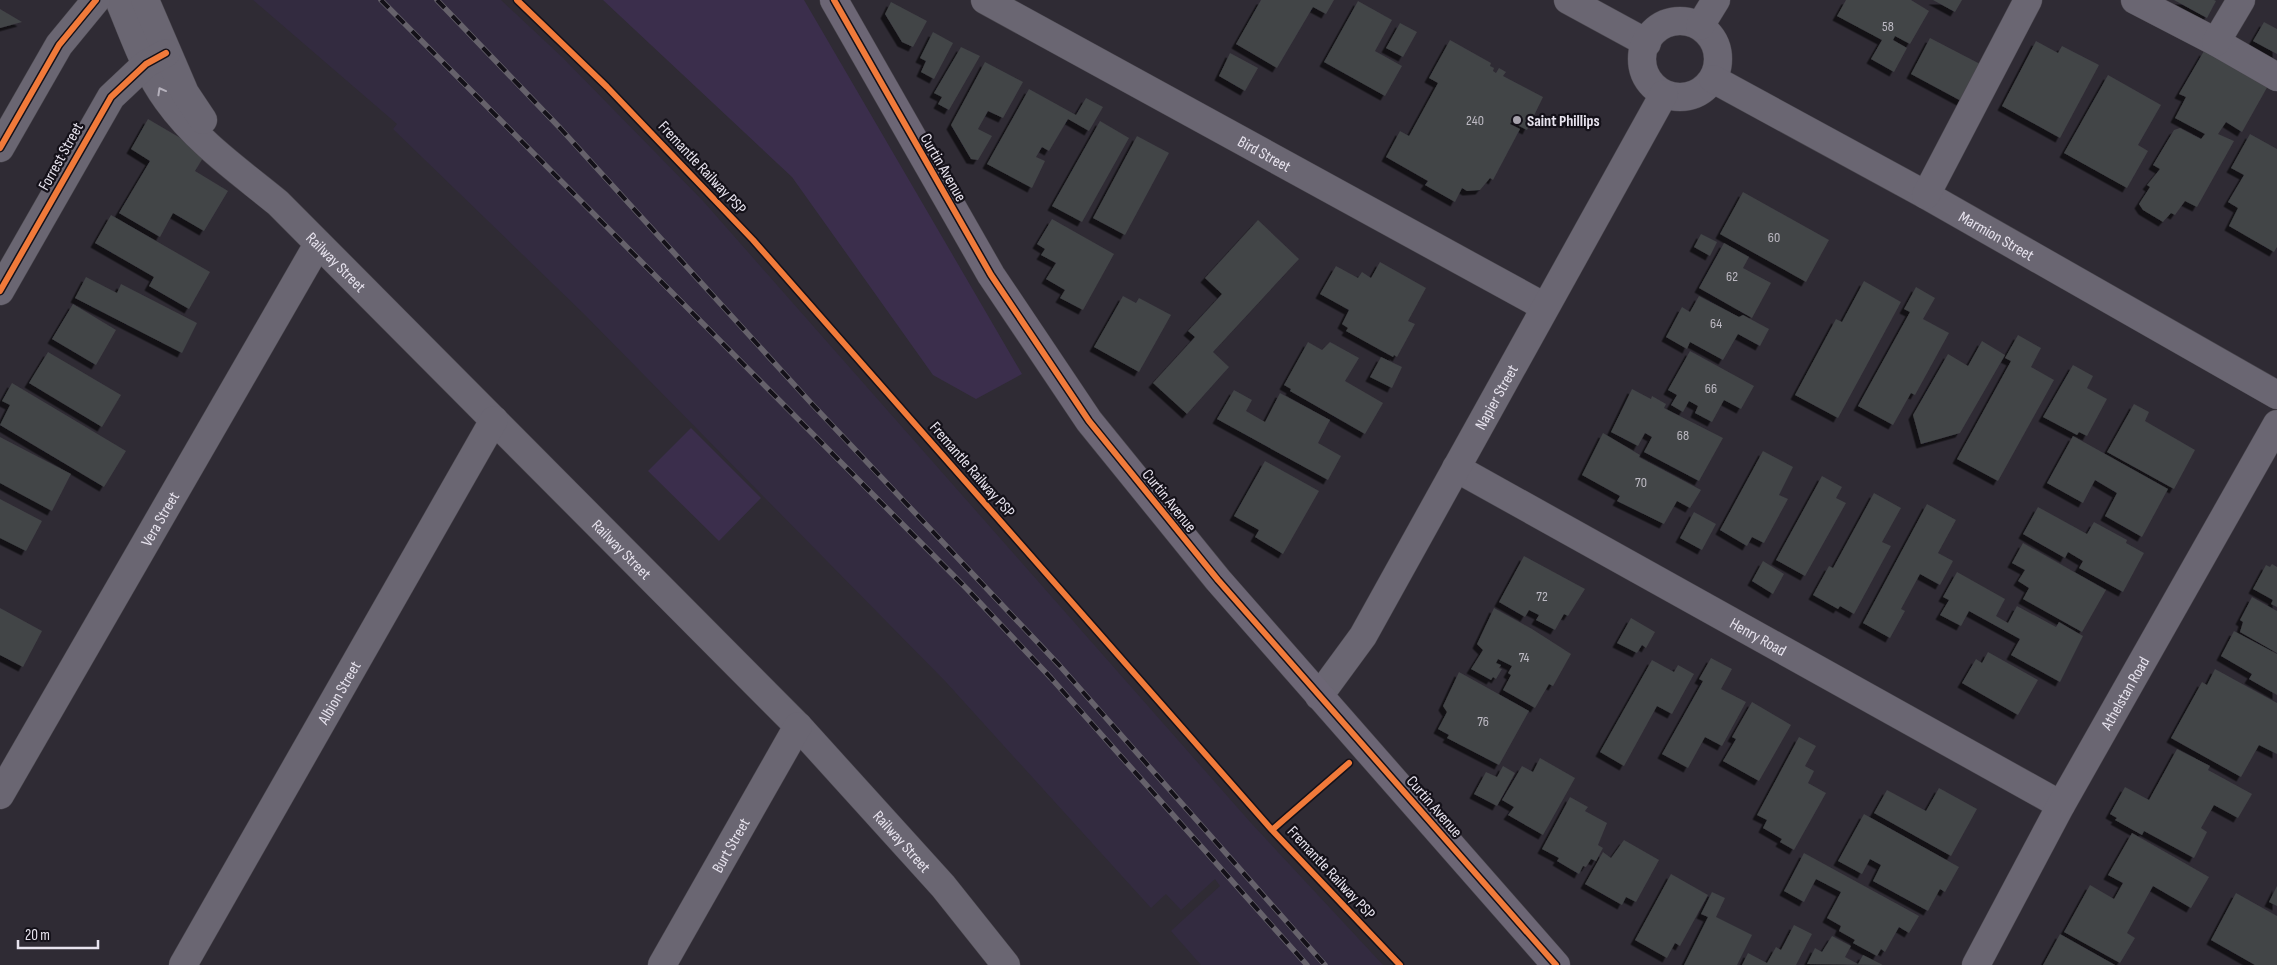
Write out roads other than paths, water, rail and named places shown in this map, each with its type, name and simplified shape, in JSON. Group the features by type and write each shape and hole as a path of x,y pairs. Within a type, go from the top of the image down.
{"main road":[{"name":"Curtin Avenue","path":"834,0 991,275 1073,399 1218,580 1556,965"}],"street":[{"path":"0,148 59,45 96,0"},
{"name":"Railway Street","path":"119,0 156,59"},
{"name":"Railway Street","path":"145,0 166,99 194,133 278,203 798,726 942,886 1006,965"},
{"name":"Bird Street","path":"985,0 1545,307"},
{"path":"1568,0 1647,43"},
{"path":"1700,26 1716,0"},
{"path":"1926,195 2028,0"},
{"path":"2135,0 2216,42 2277,77"},
{"path":"2216,42 2241,0"},
{"path":"1679,21 1700,26 1709,34 1717,50 1718,68 1706,88 1686,98 1664,94 1648,79 1643,68 1642,51 1647,43 1658,28 1668,23 1679,21"},
{"name":"Forrest Street","path":"0,291 111,97 156,59"},
{"name":"Marmion Street","path":"1713,79 1926,195 2277,395"},
{"name":"Napier Street","path":"1319,696 1363,636 1664,94"},
{"name":"Vera Street","path":"0,795 318,244"},
{"name":"Albion Street","path":"183,965 494,420"},
{"name":"Athelstan Road","path":"1976,965 2062,805 2273,441"},
{"name":"Henry Road","path":"1456,468 2062,805"},
{"name":"Burt Street","path":"662,965 798,726"}],"railway":[{"path":"381,0 967,589 1051,678 1307,965"},
{"path":"437,0 560,128 811,403 1059,665 1325,965"}],"place":[{"name":"Saint Phillips","path":"1517,120"}]}
